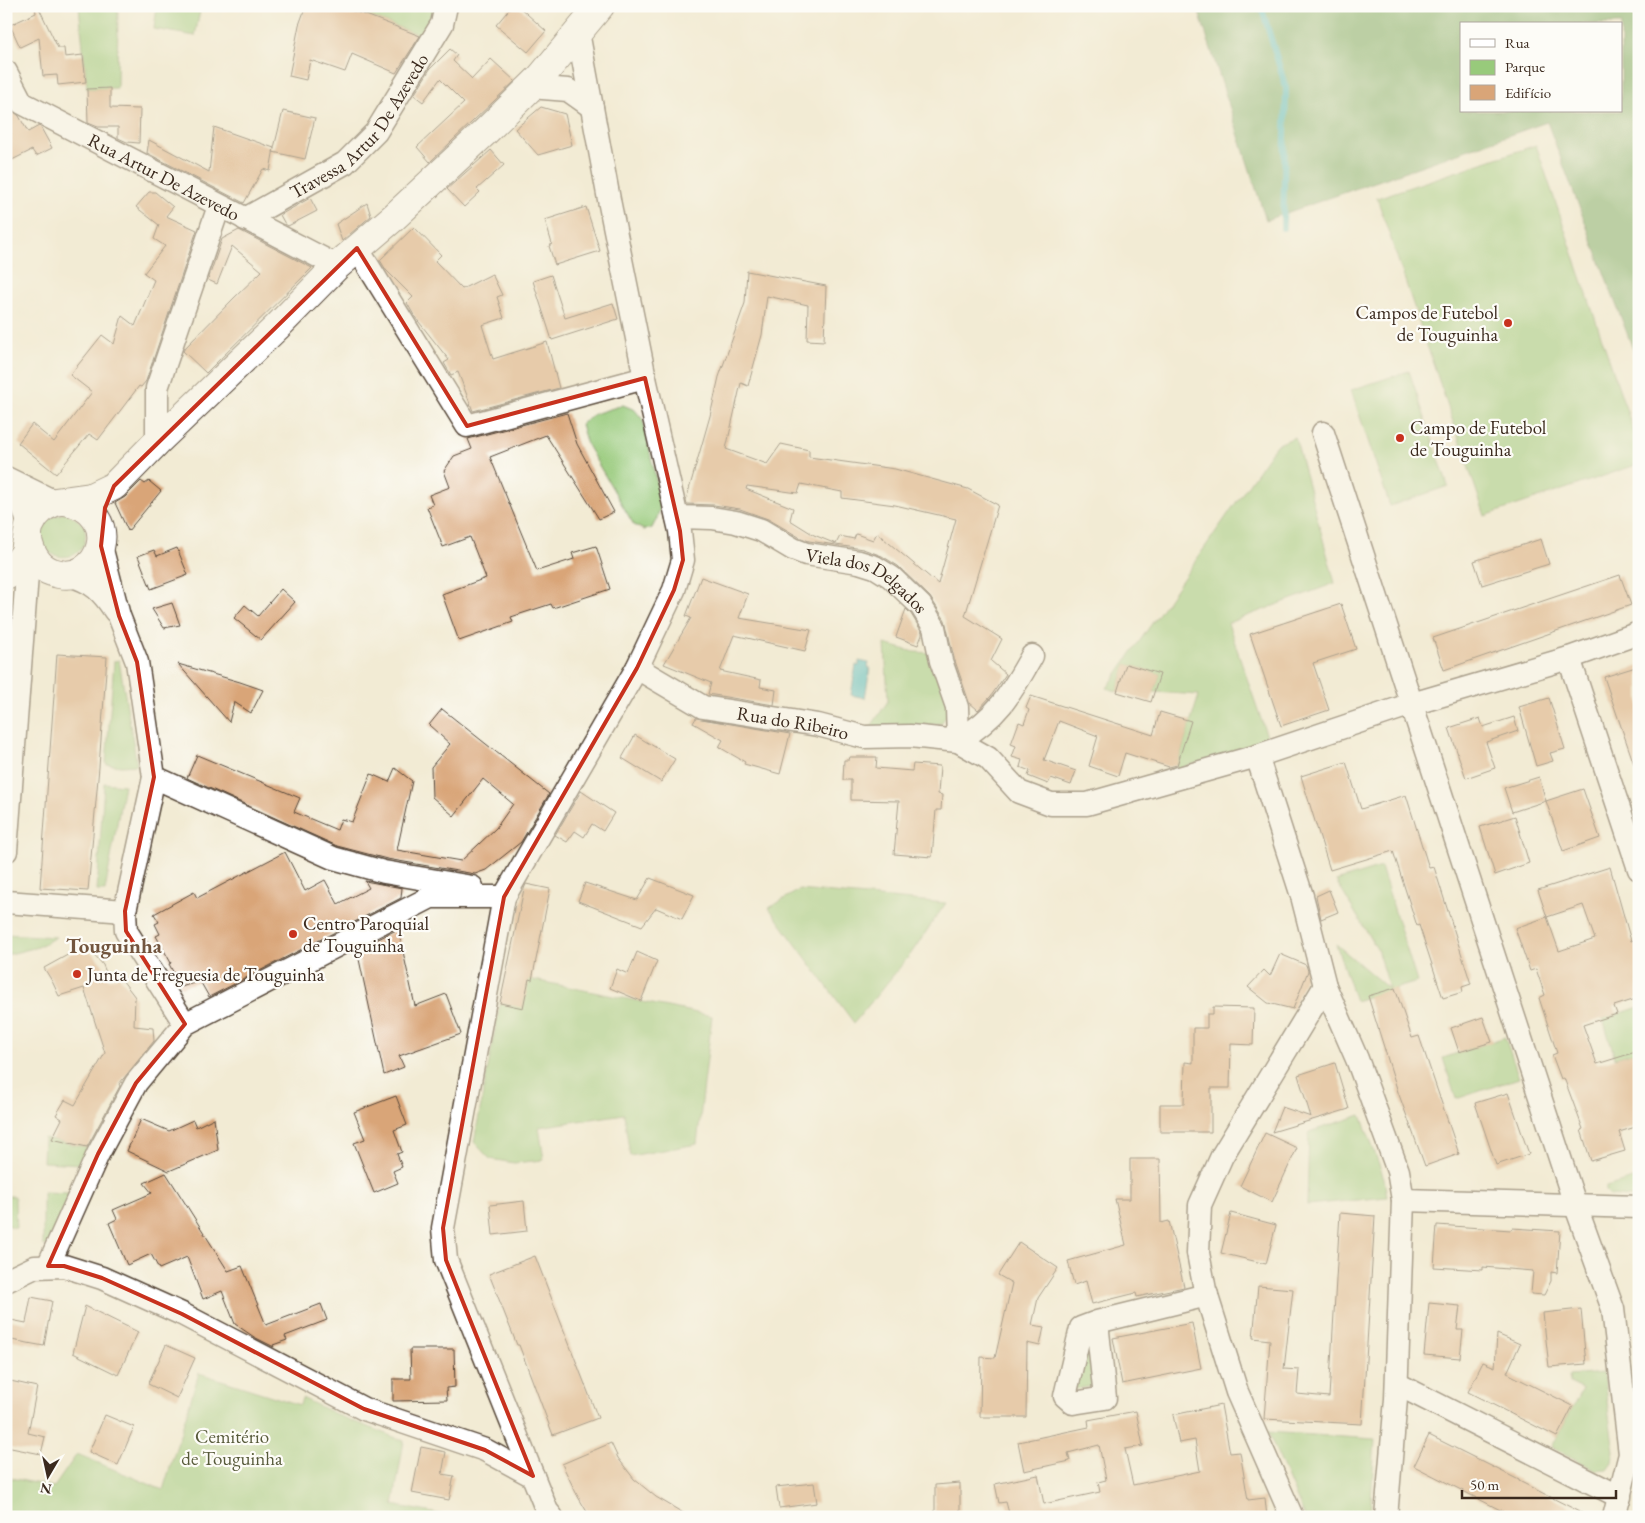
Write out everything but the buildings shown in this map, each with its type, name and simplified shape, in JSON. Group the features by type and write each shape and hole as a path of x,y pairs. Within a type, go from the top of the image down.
{"main road":[{"path":"114,486 91,496 44,507 34,516 28,534 30,552 37,563 31,576 80,572 90,565 97,556 105,508 114,486 347,257 407,205 530,87 600,6"},
{"path":"60,502 76,503 90,511 99,524 101,541"}],"street":[{"name":"Travessa Artur De Azevedo","path":"245,219 345,163 376,132 442,24 446,6"},
{"path":"548,1515 446,1260 443,1228 504,897 637,668 674,590 683,560 680,531 645,378 578,32"},
{"name":"Rua Artur De Azevedo","path":"6,72 22,103 245,219 347,257"},
{"path":"530,87 568,90 592,106"},
{"path":"157,442 156,388 219,206"},
{"path":"347,257 467,426 645,378"},
{"path":"1323,434 1575,1204 1612,1309 1630,1454 1617,1507 1396,1384"},
{"path":"6,478 60,502"},
{"path":"6,484 21,503 28,534"},
{"name":"Viela dos Delgados","path":"677,517 712,518 736,522 761,530 793,549 806,554 859,562 875,567 892,577 921,606 934,627 941,661 957,707 958,741"},
{"path":"101,541 119,616 137,662 154,777 125,911 126,931 185,1024"},
{"path":"6,852 31,576 81,578 103,593 119,616"},
{"name":"Rua do Ribeiro","path":"637,668 703,706 818,725 864,737 910,736 958,741 988,758 1019,792 1050,804 1087,804 1257,756 1412,704 1569,658 1639,634"},
{"path":"958,741 977,730 994,715 1010,695 1032,656"},
{"path":"1569,658 1639,869"},
{"path":"1257,756 1302,896 1325,986 1357,1059 1395,1162 1403,1200 1396,1384 1386,1517"},
{"path":"154,777 333,858 384,872 464,885 504,897"},
{"path":"48,1266 98,1154 136,1083 185,1024 431,897 504,897"},
{"path":"6,902 125,911"},
{"path":"1292,1517 1237,1392 1207,1295 1198,1253 1200,1205 1222,1156 1325,986"},
{"path":"1403,1200 1639,1207"},
{"path":"6,1281 35,1267 48,1266 64,1266 102,1278 182,1314 364,1409 485,1450 533,1476"},
{"path":"1097,1322 1207,1295"}],"highlighted area":[{"path":"357,248 467,426 645,378 680,531 683,560 674,590 637,668 504,897 443,1228 446,1260 533,1476 485,1450 364,1409 182,1314 102,1278 64,1266 48,1266 98,1154 136,1083 185,1024 126,931 125,911 154,777 137,662 119,616 101,546 105,508 114,486"}],"green space":[{"path":"79,6 118,6 117,88 87,89"},
{"path":"157,6 201,6 195,36 154,29"},
{"path":"369,6 437,6 422,36 366,15"},
{"path":"1197,6 1627,6 1639,28 1639,365 1547,122 1266,220"},
{"name":"Campos de Futebol de Touguinha","path":"1536,145 1639,447 1639,464 1485,516 1377,198"},
{"name":"Campo de Futebol de Touguinha","path":"1409,371 1448,486 1390,506 1351,390"},
{"path":"623,405 635,410 643,420 661,503 652,528 644,530 634,525 587,445 581,424 594,414"},
{"path":"1295,437 1335,583 1228,623 1269,742 1176,769 1199,695 1154,692 1160,674 1126,664 1117,692 1107,688 1276,445"},
{"path":"67,512 84,525 85,540 80,550 71,556 60,556 50,553 43,545 41,534 46,519"},
{"path":"885,644 914,652 933,653 951,711 941,723 914,727 870,728 888,701"},
{"path":"119,660 137,765 121,766 106,764 114,661"},
{"path":"104,783 124,785 105,891 97,891"},
{"path":"1381,867 1417,982 1355,1001 1336,944 1389,989 1377,949 1336,881"},
{"path":"799,890 946,903 910,955 854,1023 769,908"},
{"path":"6,934 56,937 38,947 6,955"},
{"path":"529,979 712,1016 697,1144 630,1156 624,1114 539,1127 544,1160 514,1163 490,1159 474,1142 500,1003 523,1007"},
{"path":"1639,1007 1639,1051 1615,1058 1603,1019"},
{"path":"1505,1037 1519,1078 1456,1099 1443,1058"},
{"path":"1361,1115 1384,1178 1387,1197 1307,1205 1309,1132"},
{"path":"44,1138 90,1148 81,1164 43,1162"},
{"path":"1639,1177 1639,1198 1610,1195 1606,1191 1606,1187"},
{"path":"43,1192 70,1193 49,1244 44,1246 43,1242"},
{"path":"6,1196 15,1196 16,1228 6,1225"},
{"path":"1089,1354 1094,1386 1075,1389 1083,1355"},
{"name":"Cemitério de Touguinha","path":"199,1373 300,1405 302,1398 340,1416 404,1441 393,1505 453,1517 6,1517 6,1477 54,1487 77,1454 163,1490"},
{"path":"1603,1373 1614,1451 1612,1462 1607,1469 1596,1470 1552,1447 1582,1389 1570,1383 1569,1376"},
{"path":"1268,1432 1375,1439 1370,1517 1305,1517"}],"water":[{"path":"859,661 869,663 868,667 870,668 865,698 851,695 856,665 859,666"}],"waterway":[{"path":"1261,6 1286,88 1283,228"}],"place":[{"name":"Campos de Futebol de Touguinha","path":"1508,323"},
{"name":"Campo de Futebol de Touguinha","path":"1400,438"},
{"name":"Centro Paroquial de Touguinha","path":"293,934"},
{"name":"Junta de Freguesia de Touguinha","path":"77,974"}],"district":[{"name":"Touguinha","path":"114,946"}]}
